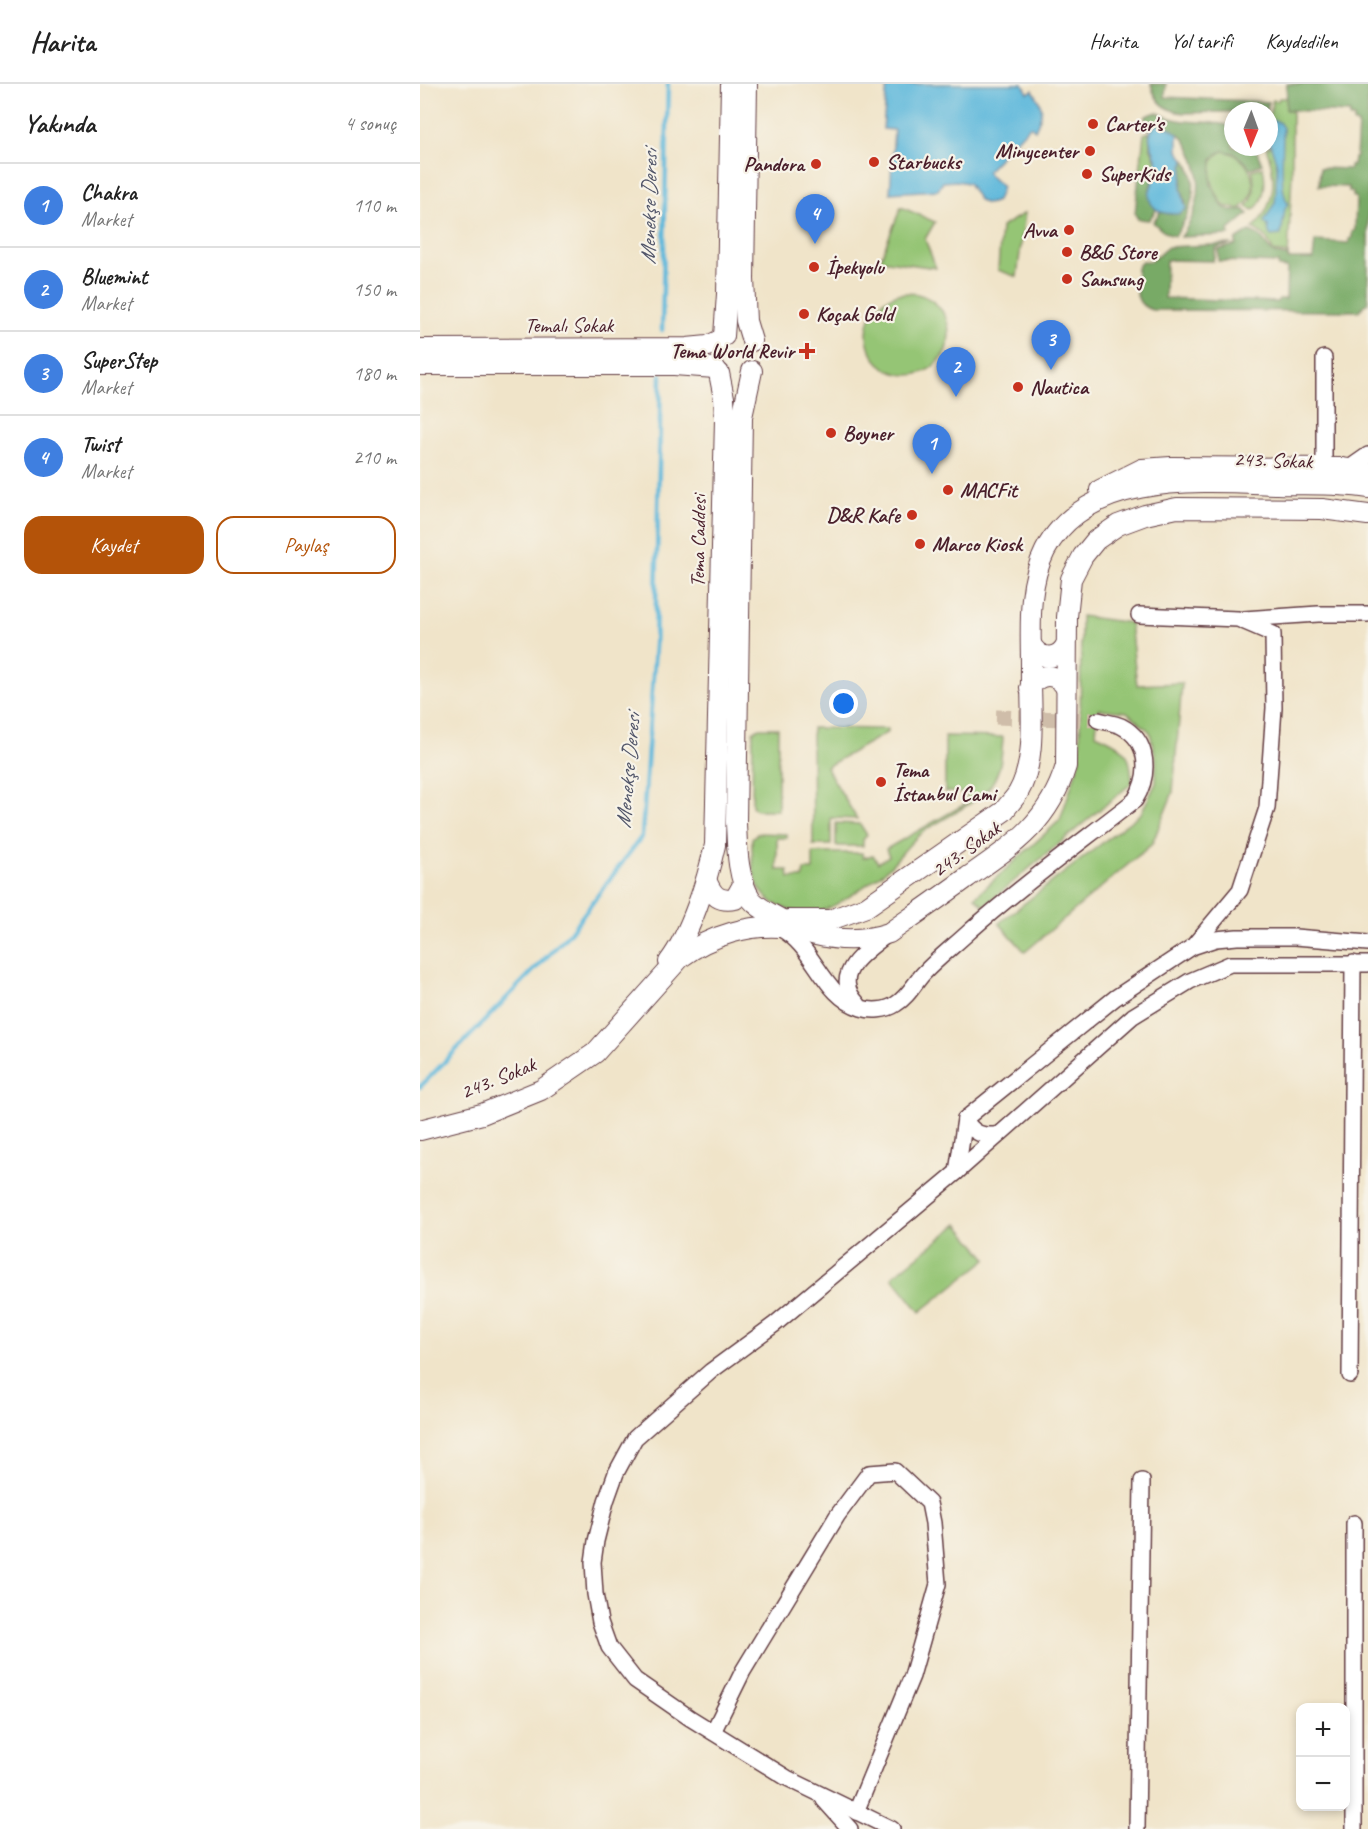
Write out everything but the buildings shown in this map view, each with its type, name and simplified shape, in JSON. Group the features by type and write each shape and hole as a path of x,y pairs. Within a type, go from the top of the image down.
{"street":[{"path":"717,370 712,352 721,338 727,294 731,84"},
{"path":"747,84 744,279 746,321 752,341"},
{"path":"721,338 739,333 756,346 758,359 752,371 742,417 738,541 740,595 736,822 744,883 751,899 798,939 829,983 846,1002 862,1008 883,1009 895,1005 907,995 930,967 981,921 1135,800 1141,790 1147,768 1141,742 1121,726 1098,720"},
{"name":"Temalı Sokak","path":"420,349 687,348 708,346 721,338"},
{"path":"1324,358 1324,468"},
{"path":"420,365 674,365 717,370 731,379 739,379 752,371"},
{"name":"Tema Caddesi","path":"677,952 707,882 715,845 725,419 724,398 717,370"},
{"path":"1348,469 1368,454"},
{"path":"1066,522 1095,492 1142,469 1171,466 1324,468 1368,472"},
{"name":"243. Sokak","path":"420,1130 483,1114 541,1090 595,1053 680,958 696,946 722,935 781,924 830,920 866,907 1004,811 1018,793 1027,773 1030,748 1034,584 1045,551 1066,522 1103,498 1128,490 1162,484 1228,482 1368,488"},
{"name":"243. Sokak","path":"677,952 693,939 710,930 734,924 781,924 846,940 873,939 889,933 1016,843 1050,804 1060,787 1066,766 1066,645 1071,579 1083,556 1096,540 1118,525 1145,515 1177,508 1322,509 1368,515"},
{"path":"1139,615 1238,619 1318,614 1368,614"},
{"path":"1192,947 1240,890 1267,808 1274,708 1273,634 1288,617"},
{"path":"1238,619 1273,634"},
{"path":"1031,644 1038,653 1049,657 1060,654 1066,645"},
{"path":"1030,688 1038,679 1049,676 1059,680 1066,688"},
{"path":"707,882 718,899 727,901 735,899 744,883"},
{"path":"862,1008 850,996 848,990 847,981 850,970 856,961 889,933"},
{"path":"957,1172 965,1119 1115,998 1192,947 1216,939 1237,937 1368,943"},
{"path":"641,1000 677,952"},
{"path":"892,1829 787,1778 712,1732 635,1680 609,1647 600,1622 593,1562 606,1501 616,1473 634,1438 711,1371 775,1324 957,1172 1133,1016 1190,981 1230,964 1360,964 1350,1375"},
{"path":"965,1119 978,1134 986,1136 999,1134"},
{"path":"712,1732 743,1671 837,1516 869,1473 895,1471 929,1503 938,1584 912,1676 856,1812"},
{"path":"1137,1829 1142,1481"},
{"path":"1354,1523 1354,1829"},
{"path":"818,1793 850,1829"}],"green space":[{"path":"1151,84 1166,84 1165,97 1269,102 1224,102 1224,112 1184,113 1167,108 1155,96"},
{"path":"1287,84 1368,84 1368,302 1359,311 1152,310 1145,307 1137,293 1137,267 1142,262 1151,261 1168,247 1231,244 1216,248 1213,261 1166,260 1165,298 1277,302 1279,299 1286,299 1287,268 1278,267 1278,263 1218,261 1218,250 1236,245 1236,240 1250,231 1257,234 1274,252 1279,255 1287,256 1288,254 1288,259 1313,259 1315,241 1349,243 1352,232 1355,230 1356,197 1353,197 1353,192 1349,192 1349,187 1319,186 1320,168 1350,169 1356,157 1358,124 1354,123 1354,118 1350,118 1350,113 1286,110"},
{"path":"1279,98 1287,98 1286,110 1292,111 1288,259 1288,254 1274,252 1264,235 1253,228 1266,210 1272,190 1273,179 1269,156 1278,156 1278,102 1272,102 1273,100 1278,101"},
{"path":"1157,112 1178,120 1224,125 1224,151 1212,160 1211,184 1223,207 1232,211 1244,209 1248,214 1229,230 1229,235 1181,237 1194,212 1197,199 1199,186 1195,160 1181,135 1145,128 1146,116"},
{"path":"1149,132 1150,146 1157,164 1140,171 1144,134"},
{"path":"1223,151 1224,156 1236,156 1248,167 1252,176 1252,194 1239,209 1224,206 1216,192 1211,169 1216,156"},
{"path":"1238,156 1259,156 1262,164 1249,169 1247,164"},
{"path":"1184,159 1193,177 1192,198 1175,236 1166,233 1153,222 1160,212 1170,214 1186,204 1181,188"},
{"path":"1263,167 1265,185 1263,197 1253,210 1247,207 1254,189 1252,170"},
{"path":"1157,168 1151,184 1150,200 1157,209 1149,220 1138,219 1135,214 1139,175"},
{"path":"901,207 935,222 925,239 936,268 880,260"},
{"path":"1025,213 1017,277 998,270 1001,227"},
{"path":"908,293 924,296 937,305 946,318 949,334 946,350 937,363 924,372 908,375 892,372 879,363 870,350 867,334 870,318 879,305 892,296"},
{"path":"1081,616 1130,623 1137,685 1182,683 1173,792 1152,844 1025,952 999,923 1141,813 1156,783 1156,759 1150,732 1127,712 1098,709 1096,734 1124,751 1130,764 1132,783 984,906 975,897 1060,820 1080,760"},
{"path":"759,728 778,728 778,810 756,810 752,806 753,732"},
{"path":"812,728 888,729 888,732 826,767 857,819 831,818 831,845 813,845"},
{"path":"945,736 1003,737 999,768 986,791 970,804 923,832 882,874 840,903 821,911 801,912 779,906 763,893 755,877 752,858 752,838 758,833 787,834 787,838 777,838 777,870 788,870 789,878 803,878 804,870 813,870 813,853 862,853 863,858 873,855 878,863 889,856 886,849 967,803 967,793 945,792"},
{"path":"836,823 860,824 867,835 863,840 863,846 836,846"},
{"path":"958,1224 987,1259 920,1312 892,1277"}],"water":[{"path":"887,84 1023,84 1028,93 1033,90 1042,110 1035,130 1030,126 986,172 1002,187 997,201 986,204 979,200 968,183 956,181 943,182 938,190 890,193 894,130 883,129"},
{"path":"1278,122 1283,128 1282,178 1288,203 1281,235 1271,236 1264,222 1275,202 1277,165 1274,156 1278,156"},
{"path":"1157,124 1170,128 1178,134 1178,151 1184,159 1181,188 1186,209 1178,214 1157,210 1149,197 1157,163 1149,138 1152,129"}],"waterway":[{"name":"Menekşe Deresi","path":"662,330 668,84"},
{"name":"Menekşe Deresi","path":"420,1087 569,934 642,836 655,647 661,375"}],"tunnel":[{"path":"996,717 1098,720"}],"place":[{"name":"Carter's","path":"1093,124"},
{"name":"Minycenter","path":"1090,151"},
{"name":"Starbucks","path":"874,162"},
{"name":"Pandora","path":"816,164"},
{"name":"SuperKids","path":"1087,174"},
{"name":"Avva","path":"1069,230"},
{"name":"Twist","path":"815,244"},
{"name":"B&G Store","path":"1067,252"},
{"name":"İpekyolu","path":"814,267"},
{"name":"Samsung","path":"1067,279"},
{"name":"Koçak Gold","path":"804,314"},
{"name":"Tema World Revir","path":"807,351"},
{"name":"SuperStep","path":"1051,370"},
{"name":"Nautica","path":"1018,387"},
{"name":"Bluemint","path":"956,397"},
{"name":"Boyner","path":"831,433"},
{"name":"Chakra","path":"932,474"},
{"name":"MACFit","path":"948,490"},
{"name":"D&R Kafe","path":"912,515"},
{"name":"Marco Kiosk","path":"920,544"},
{"name":"Tema İstanbul Cami","path":"881,782"}]}
